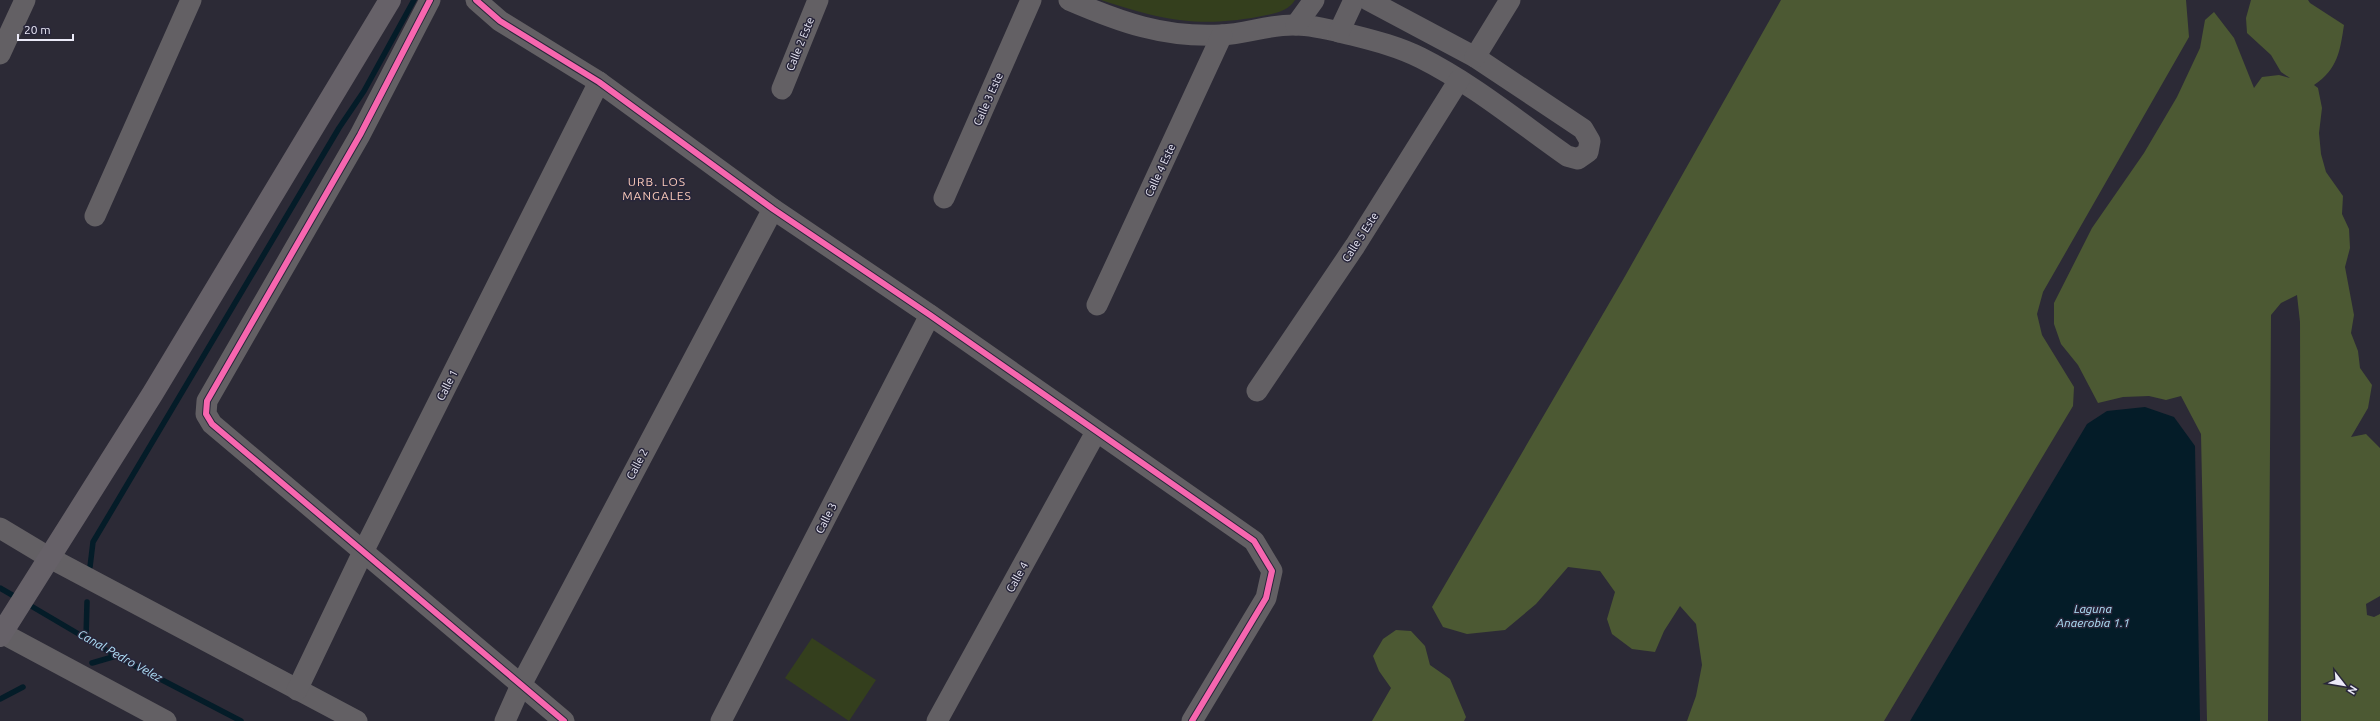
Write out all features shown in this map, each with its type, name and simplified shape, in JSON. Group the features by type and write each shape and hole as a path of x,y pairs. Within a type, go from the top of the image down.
{"street":[{"path":"0,54 26,0"},
{"path":"96,216 191,0"},
{"path":"166,721 2,632 154,393 390,0"},
{"path":"430,0 360,135 207,401 206,414 212,424 564,721"},
{"path":"476,0 500,21 599,82 772,209 930,315 1254,541 1272,571 1266,598 1192,721"},
{"name":"Calle 2 Este","path":"782,89 818,0"},
{"name":"Calle 3 Este","path":"944,198 1031,0"},
{"path":"1069,0 1120,21 1149,30 1185,35 1222,35 1296,25 1339,32 1390,45 1421,58 1459,80 1567,156 1578,159 1588,152 1590,141 1584,129 1475,56 1368,0"},
{"path":"1296,25 1314,0"},
{"path":"1339,32 1354,0"},
{"path":"1475,56 1510,0"},
{"name":"Calle 4 Este","path":"1097,304 1222,35"},
{"name":"Calle 5 Este","path":"1257,391 1351,252 1459,80"},
{"name":"Calle 1","path":"297,690 363,552 599,82"},
{"name":"Calle 2","path":"505,721 521,684 772,209"},
{"name":"Calle 3","path":"721,721 930,315"},
{"name":"Calle 4","path":"937,721 1096,432"},
{"path":"0,528 44,566 357,721"}],"green space":[{"path":"1101,0 1295,0 1288,8 1273,14 1215,22 1178,20 1160,17"},
{"path":"1781,0 2186,0 2189,37 2043,292 2037,314 2042,335 2074,387 2073,406 1884,721 1687,721 1696,696 1702,665 1696,624 1680,606 1664,631 1655,652 1632,649 1612,634 1607,619 1615,592 1600,571 1568,567 1536,604 1505,630 1467,634 1443,627 1432,607 1624,278"},
{"path":"2251,0 2308,0 2310,3 2344,25 2339,51 2333,66 2322,79 2314,85 2318,88 2322,108 2319,133 2321,154 2326,172 2343,196 2342,214 2349,229 2350,248 2345,267 2354,315 2351,333 2358,351 2360,368 2372,385 2368,408 2351,437 2366,434 2380,448 2380,596 2366,604 2367,615 2374,617 2380,614 2380,721 2301,721 2300,322 2297,295 2281,303 2271,315 2268,721 2207,721 2201,434 2181,396 2166,400 2149,396 2123,397 2098,403 2078,365 2061,344 2054,324 2054,303 2092,228 2144,153 2177,97 2200,48 2205,20 2214,12 2234,38 2254,88 2262,77 2279,75 2290,78 2281,72 2271,55 2247,33 2246,18"},
{"path":"1396,630 1411,631 1425,646 1430,665 1450,679 1466,717 1464,721 1372,721 1391,688 1379,671 1373,656 1383,639"},
{"path":"812,638 876,680 849,721 785,678"}],"water":[{"name":"Laguna Anaerobia 1.1","path":"2145,407 2174,417 2195,446 2200,721 1910,721 2087,424 2107,411"}],"waterway":[{"path":"90,567 93,542 339,128 364,91 414,0"},
{"name":"Canal Pedro Velez","path":"0,588 19,599"},
{"path":"86,638 87,602"},
{"name":"Canal Pedro Velez","path":"26,603 116,656 241,721"},
{"path":"92,663 116,656"},
{"path":"0,699 23,687"}],"cycle path":[{"path":"430,0 360,135 207,401 206,414 212,424 564,721"},
{"path":"476,0 500,21 599,82 773,209 930,315 1254,541 1272,571 1266,598 1192,721"}],"district":[{"name":"URB. LOS MANGALES","path":"657,189"}]}
